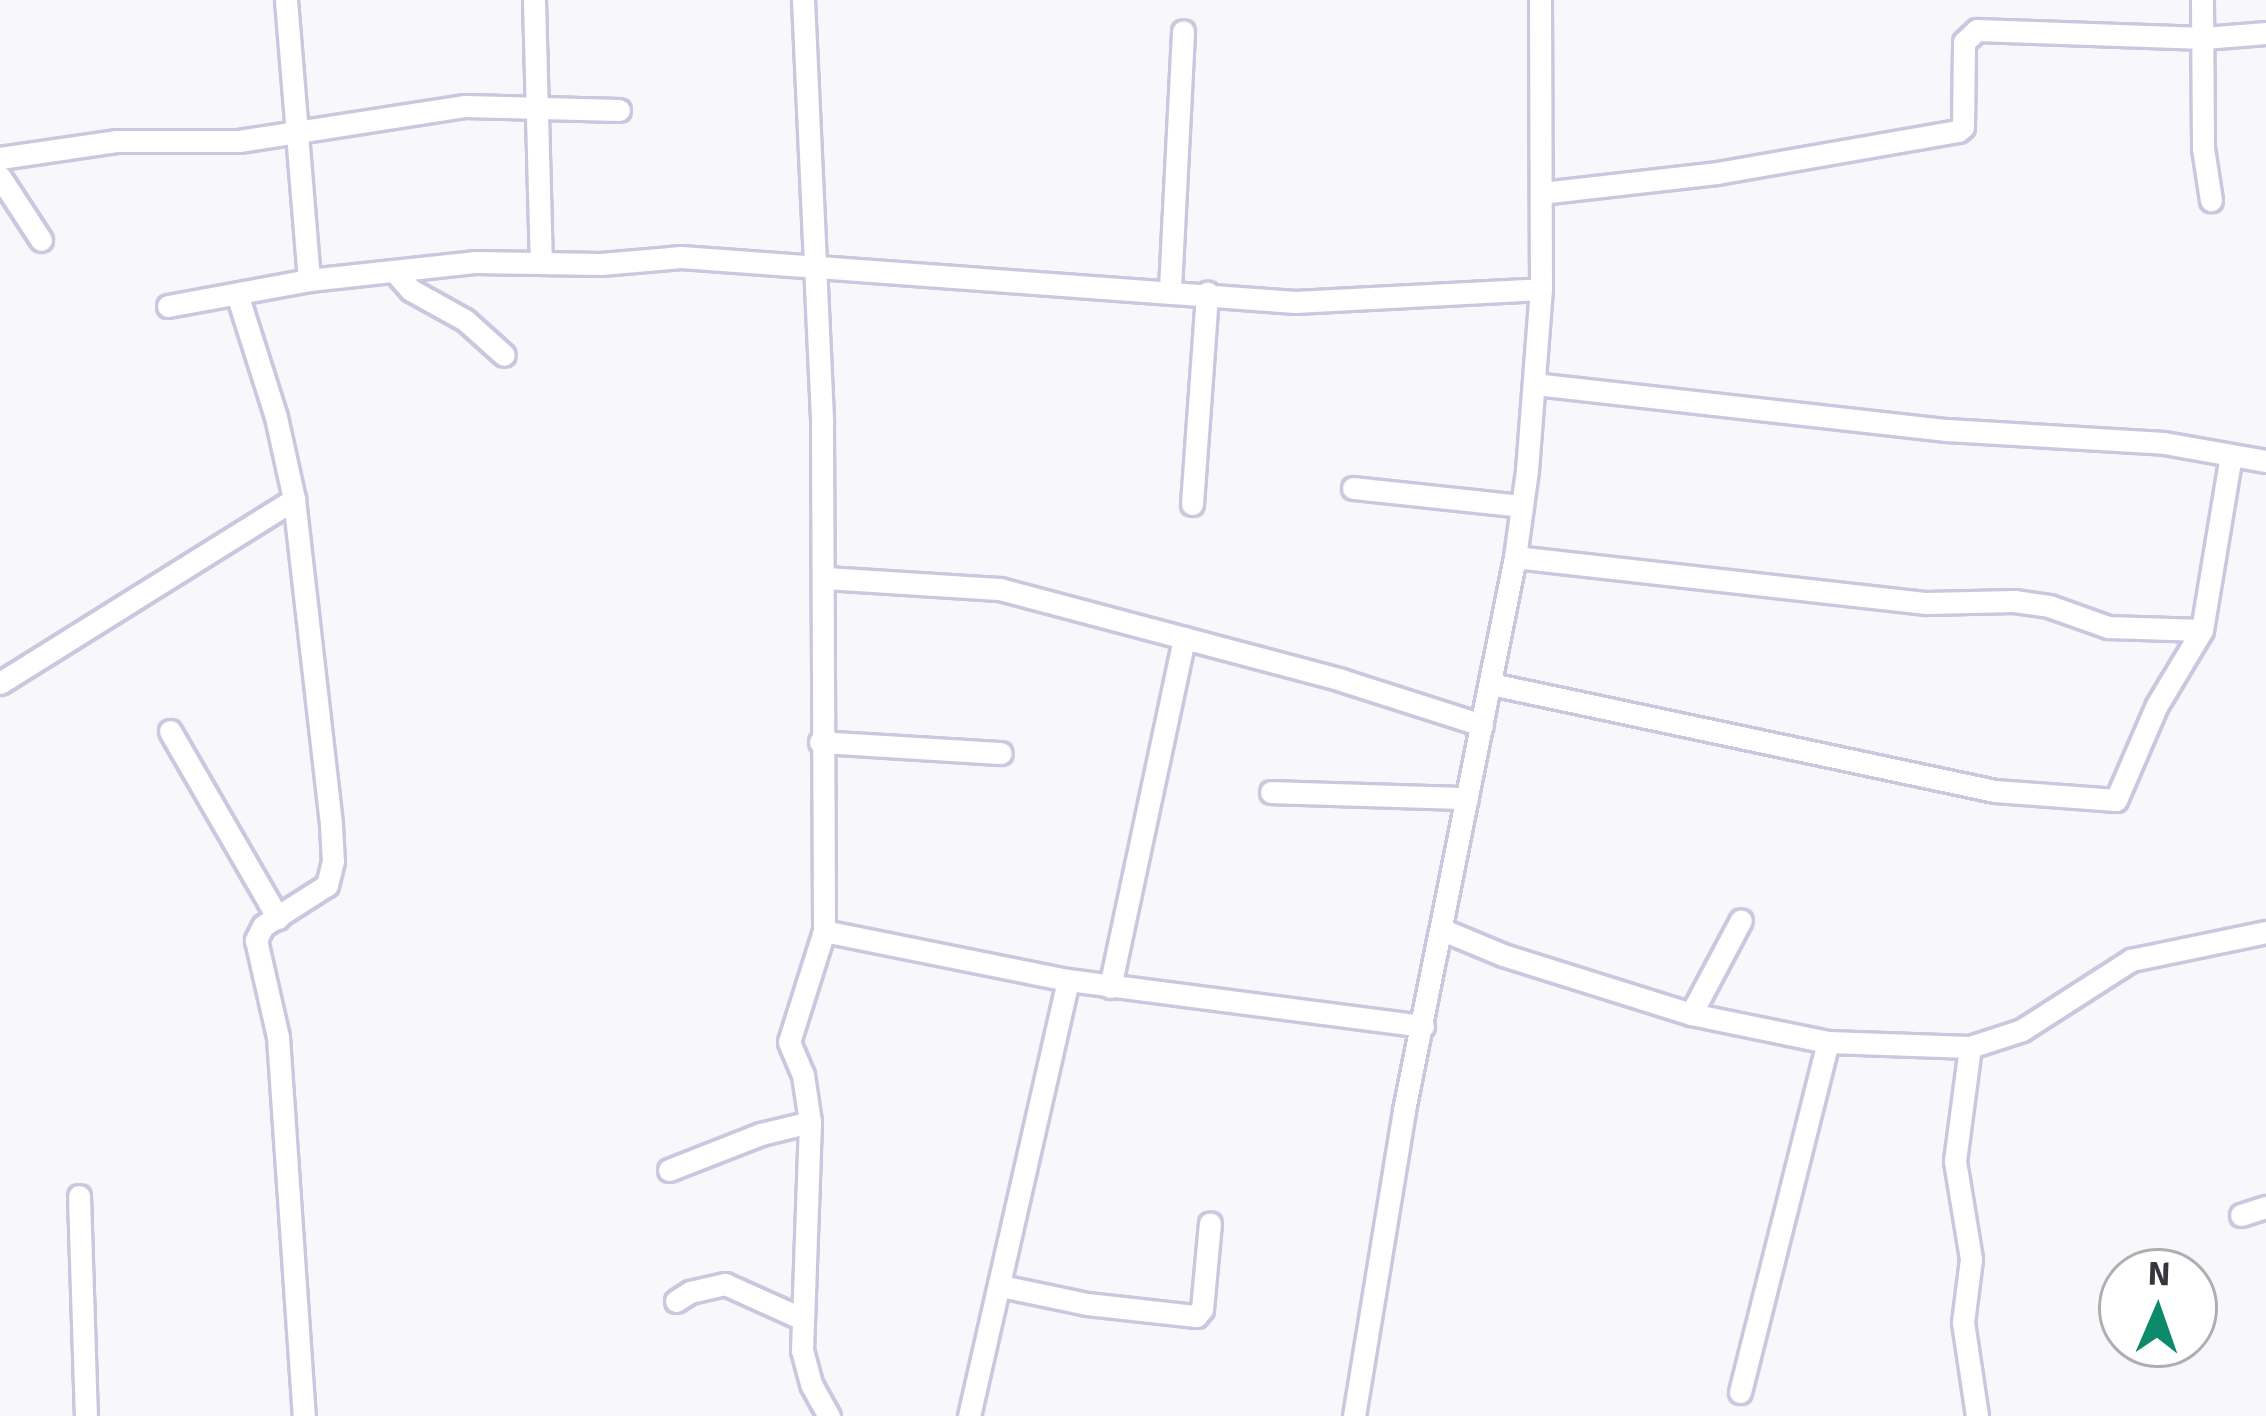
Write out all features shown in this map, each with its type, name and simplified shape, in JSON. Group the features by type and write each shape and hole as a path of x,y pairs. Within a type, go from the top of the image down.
{"street":[{"path":"286,0 309,280"},
{"path":"534,0 542,259"},
{"path":"803,0 824,578 820,742 824,931 789,1042 803,1075 810,1121 802,1350 811,1384 829,1416"},
{"path":"1354,1416 1404,1110 1443,930 1522,506 1541,289 1540,0"},
{"path":"2202,0 2203,148 2210,200"},
{"path":"1542,193 1718,173 1958,131 1963,127 1964,42 1977,30 2204,38 2266,33"},
{"path":"1170,289 1183,32"},
{"path":"0,158 116,141 239,141 296,128 465,106 619,110"},
{"path":"0,177 41,240"},
{"path":"168,305 309,280 542,259 601,264 681,257 892,275 1170,289 1295,302 1541,289"},
{"path":"396,273 411,290 465,320 504,355"},
{"path":"1192,503 1207,293"},
{"path":"237,294 276,417 294,499 333,861 327,885 263,926 256,940 278,1037 304,1416"},
{"path":"1535,384 1948,430 2164,443 2266,461"},
{"path":"1491,684 1995,790 2116,800 2157,705 2202,630 2230,455"},
{"path":"1353,488 1522,506"},
{"path":"0,683 294,499"},
{"path":"1515,557 1926,603 2014,601 2049,606 2108,627 2202,630"},
{"path":"824,578 1000,589 1482,725"},
{"path":"1110,987 1184,638"},
{"path":"170,731 278,918"},
{"path":"820,742 1001,753"},
{"path":"1271,792 1467,798"},
{"path":"1691,1014 1741,920"},
{"path":"1443,930 1503,955 1691,1014 1828,1042 1970,1047 2022,1030 2131,960 2266,932"},
{"path":"824,931 1110,987 1423,1027"},
{"path":"969,1416 1068,980"},
{"path":"1740,1392 1828,1042"},
{"path":"1970,1047 1955,1162 1970,1259 1963,1322 1977,1416"},
{"path":"669,1170 760,1134 810,1121"},
{"path":"79,1196 86,1416"},
{"path":"2241,1215 2266,1207"},
{"path":"1001,1286 1087,1304 1196,1316 1202,1309 1210,1223"},
{"path":"676,1301 709,1285 725,1284 803,1319"}]}
